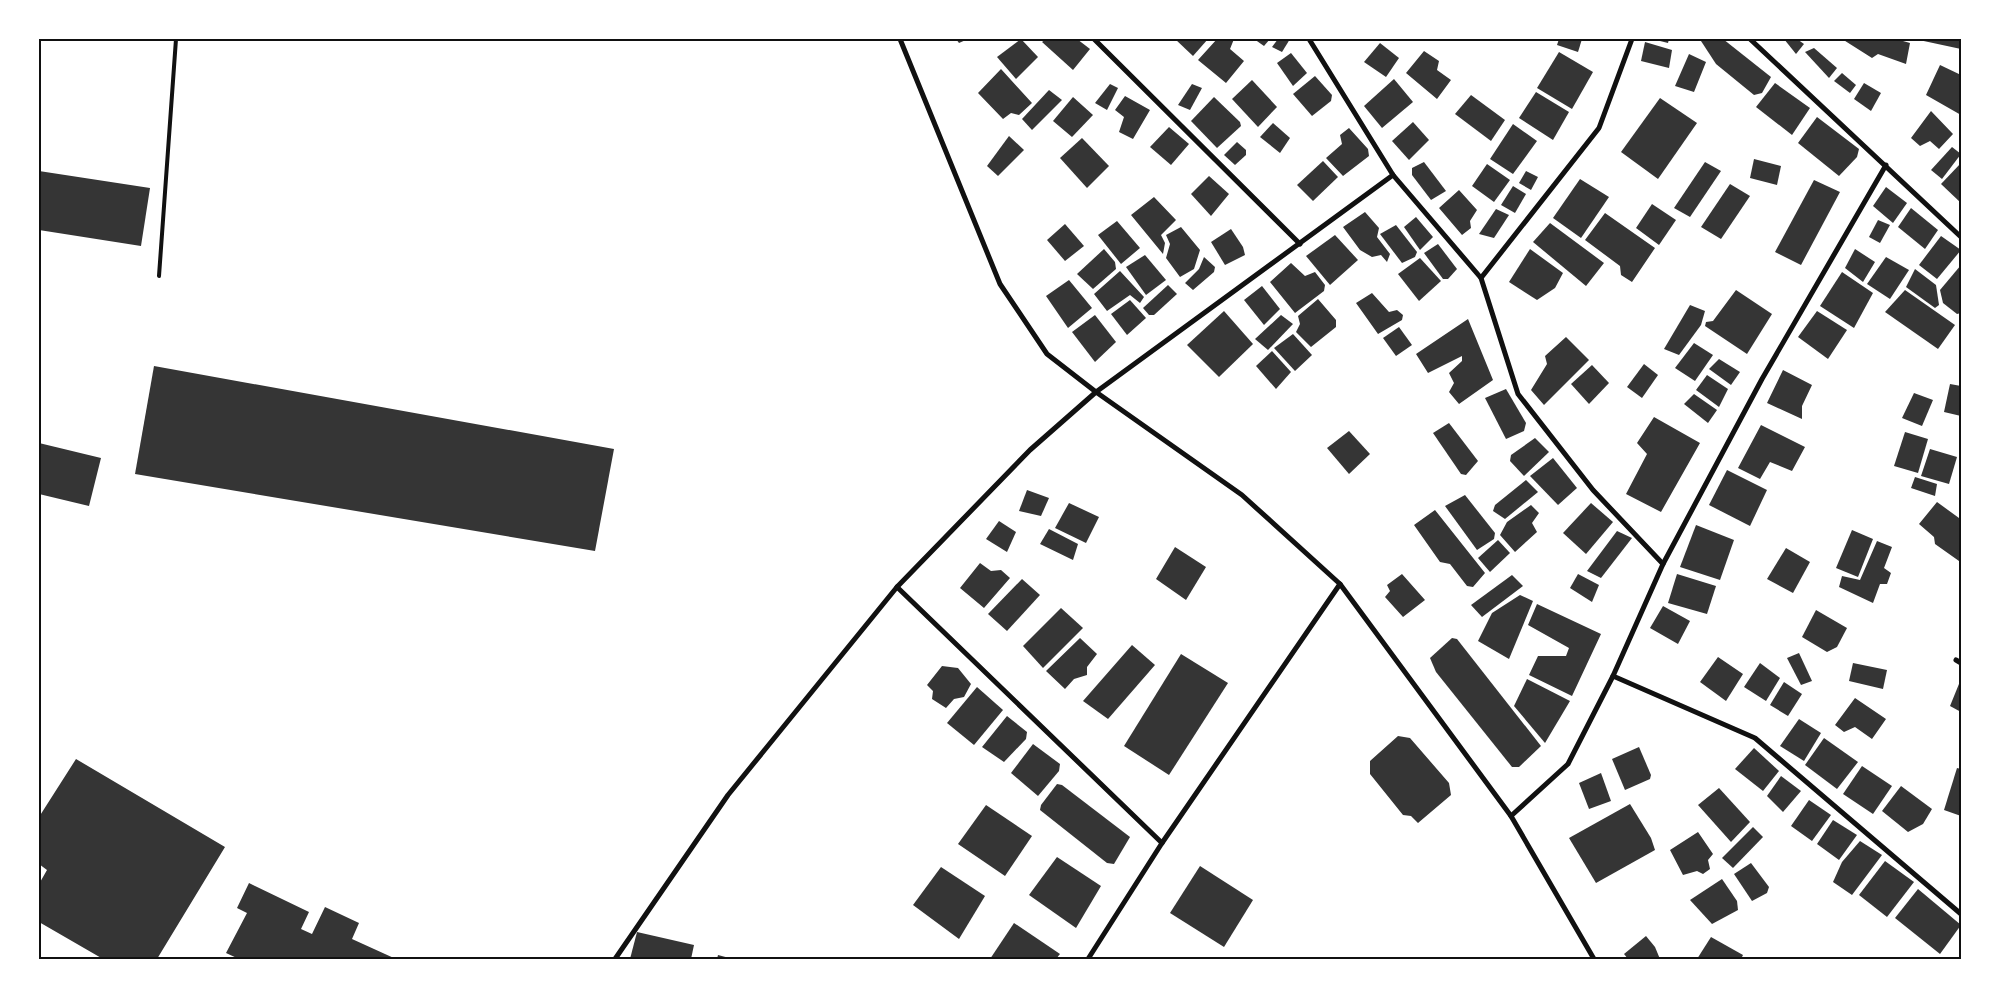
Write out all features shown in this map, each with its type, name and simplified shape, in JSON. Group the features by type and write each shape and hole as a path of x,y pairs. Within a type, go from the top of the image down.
{"street":[{"path":"900,39 1000,284 1047,354 1096,392 1242,495 1340,584 1511,816 1594,959"},
{"path":"1094,39 1300,244"},
{"path":"1309,39 1393,175 1481,278 1518,394 1593,490 1663,564"},
{"path":"1481,278 1598,128 1632,39"},
{"path":"1751,39 1961,237"},
{"path":"1511,816 1568,764 1613,676 1663,564 1762,380 1886,165"},
{"path":"615,959 728,794 898,587 1030,450 1096,392 1393,175"},
{"path":"1088,959 1162,843 1340,584"},
{"path":"898,587 1162,843"},
{"path":"1613,676 1755,738 1961,914"}],"lane":[{"path":"159,276 176,39"}],"building":[{"path":"956,39 968,39 959,43"},
{"path":"1021,39 1038,57 1016,79 997,57"},
{"path":"1046,39 1077,39 1090,49 1073,70 1042,42"},
{"path":"1175,39 1208,39 1193,56"},
{"path":"1217,39 1234,39 1230,49 1244,61 1226,83 1198,60"},
{"path":"1254,39 1270,39 1264,46"},
{"path":"1278,39 1290,39 1282,52 1272,47"},
{"path":"1559,39 1582,39 1578,52 1557,45"},
{"path":"1652,39 1669,39 1668,43"},
{"path":"1702,39 1723,39 1771,77 1762,93 1754,95 1716,64 1701,41"},
{"path":"1784,39 1797,39 1804,44 1796,54"},
{"path":"1842,39 1896,39 1910,43 1906,64 1878,54 1872,58"},
{"path":"1920,39 1961,39 1961,49 1919,40"},
{"path":"1645,42 1672,50 1669,68 1641,61"},
{"path":"1380,43 1399,58 1386,77 1364,62"},
{"path":"1814,48 1837,68 1829,78 1805,52"},
{"path":"1424,51 1439,61 1437,70 1451,80 1437,99 1406,73"},
{"path":"1559,52 1593,72 1572,109 1537,88"},
{"path":"1291,53 1307,73 1293,86 1277,63"},
{"path":"1689,54 1706,62 1694,92 1675,86"},
{"path":"1940,65 1961,75 1961,115 1926,95"},
{"path":"1001,69 1032,103 1019,115 1011,113 1003,119 978,93"},
{"path":"1842,73 1856,85 1850,93 1834,81"},
{"path":"1315,76 1332,95 1331,101 1312,116 1293,94"},
{"path":"1394,79 1413,102 1382,128 1364,106"},
{"path":"1252,80 1277,107 1258,127 1232,99"},
{"path":"1775,83 1810,108 1792,135 1756,107"},
{"path":"1864,83 1881,93 1871,111 1854,99"},
{"path":"1110,84 1118,88 1107,110 1095,103"},
{"path":"1192,84 1202,88 1190,110 1178,105"},
{"path":"1049,90 1062,100 1032,130 1022,119"},
{"path":"1536,92 1569,112 1553,140 1519,118"},
{"path":"1471,95 1505,120 1491,141 1455,114"},
{"path":"1125,96 1150,110 1133,139 1119,132 1124,117 1115,110"},
{"path":"1073,97 1093,115 1072,137 1053,121"},
{"path":"1214,97 1240,122 1241,126 1217,148 1191,121"},
{"path":"1660,98 1697,123 1658,179 1621,152"},
{"path":"1931,111 1953,134 1939,149 1930,141 1920,146 1911,138"},
{"path":"1817,117 1859,149 1857,157 1839,176 1798,143"},
{"path":"1413,122 1429,140 1409,160 1392,141"},
{"path":"1273,123 1290,138 1280,153 1260,137"},
{"path":"1513,124 1537,141 1513,174 1490,159"},
{"path":"1169,127 1189,144 1171,165 1150,147"},
{"path":"1349,128 1368,149 1369,156 1343,176 1326,158 1342,144 1340,135"},
{"path":"1009,136 1024,150 998,176 987,166"},
{"path":"1082,138 1109,166 1087,188 1060,158"},
{"path":"1237,142 1246,150 1246,155 1235,165 1224,155"},
{"path":"1952,147 1961,154 1942,179 1931,170"},
{"path":"1754,159 1781,166 1777,185 1750,178"},
{"path":"1323,161 1338,177 1313,201 1297,185"},
{"path":"1424,162 1446,191 1431,200 1412,175 1412,168"},
{"path":"1705,162 1721,171 1690,217 1674,208"},
{"path":"1961,163 1961,203 1941,184"},
{"path":"1487,164 1510,180 1494,202 1472,186"},
{"path":"39,171 150,188 141,246 39,230"},
{"path":"1526,171 1538,177 1531,190 1519,183"},
{"path":"1209,176 1229,194 1211,216 1191,194"},
{"path":"1580,179 1609,197 1581,238 1553,218"},
{"path":"1814,180 1840,192 1801,265 1775,252"},
{"path":"1730,184 1750,196 1721,239 1701,227"},
{"path":"1513,186 1526,194 1515,213 1501,205"},
{"path":"1886,187 1907,203 1893,223 1873,206"},
{"path":"1459,190 1477,210 1470,221 1471,228 1462,235 1439,208"},
{"path":"1154,197 1176,220 1161,235 1165,243 1163,254 1131,215"},
{"path":"1652,204 1676,220 1659,245 1636,228"},
{"path":"1911,208 1938,230 1925,249 1898,227"},
{"path":"1496,209 1509,215 1494,238 1479,234"},
{"path":"1365,212 1379,228 1377,237 1390,254 1387,262 1381,255 1372,257 1360,250 1343,227"},
{"path":"1605,213 1655,248 1632,282 1621,275 1620,266 1585,240"},
{"path":"1416,217 1433,237 1420,250 1404,227"},
{"path":"1878,220 1890,225 1880,243 1869,237"},
{"path":"1117,221 1140,248 1121,264 1098,235"},
{"path":"1550,223 1604,263 1586,286 1533,242"},
{"path":"1065,224 1084,246 1065,261 1047,240"},
{"path":"1396,225 1417,252 1415,257 1402,263 1380,234"},
{"path":"1181,227 1200,250 1194,269 1180,277 1166,258 1170,244 1166,235"},
{"path":"1231,229 1243,247 1245,255 1225,265 1211,242"},
{"path":"1335,235 1358,260 1330,285 1306,256"},
{"path":"1941,236 1961,250 1937,279 1919,265"},
{"path":"1438,244 1457,269 1448,279 1443,279 1424,253"},
{"path":"1104,249 1115,262 1116,269 1093,289 1077,274"},
{"path":"1530,249 1563,273 1555,288 1537,300 1509,282"},
{"path":"1855,249 1875,262 1863,282 1845,268"},
{"path":"1145,255 1166,280 1146,295 1126,267"},
{"path":"1204,257 1215,267 1214,272 1193,290 1185,283 1199,269"},
{"path":"1886,257 1909,270 1890,299 1867,284"},
{"path":"1420,258 1441,281 1419,301 1398,274"},
{"path":"1291,263 1305,276 1315,272 1325,285 1324,291 1295,313 1270,282"},
{"path":"1961,265 1961,313 1957,314 1943,303 1940,290"},
{"path":"1915,269 1936,285 1939,305 1935,308 1906,287"},
{"path":"1120,271 1144,297 1140,303 1130,295 1107,311 1094,294"},
{"path":"1842,272 1873,293 1854,328 1820,306"},
{"path":"1069,280 1092,308 1068,328 1046,296"},
{"path":"1168,285 1177,294 1154,315 1149,315 1143,308"},
{"path":"1262,286 1280,309 1264,325 1244,300"},
{"path":"1736,290 1772,314 1747,354 1705,326 1706,322 1713,321"},
{"path":"1905,290 1955,325 1938,349 1885,312"},
{"path":"1372,293 1389,312 1397,310 1403,315 1402,320 1378,334 1356,303"},
{"path":"1318,299 1336,320 1336,327 1311,347 1296,332 1300,324 1298,316"},
{"path":"1130,300 1146,318 1127,335 1111,314"},
{"path":"1690,305 1705,311 1701,325 1679,355 1664,349"},
{"path":"1224,311 1253,344 1219,377 1187,345"},
{"path":"1817,311 1847,330 1828,359 1798,337"},
{"path":"1095,315 1116,342 1095,362 1072,332"},
{"path":"1281,315 1293,324 1268,350 1255,339"},
{"path":"1468,319 1493,380 1459,404 1449,392 1454,383 1449,373 1462,361 1462,356 1428,373 1416,354"},
{"path":"1399,327 1412,345 1396,356 1383,338"},
{"path":"1293,334 1312,355 1295,371 1274,348"},
{"path":"1566,337 1589,360 1544,405 1531,390 1547,364 1545,356"},
{"path":"1694,343 1713,355 1695,381 1675,368"},
{"path":"1272,351 1291,372 1276,389 1256,366"},
{"path":"1719,359 1740,372 1731,385 1709,369"},
{"path":"1644,364 1658,375 1642,398 1627,387"},
{"path":"1592,365 1609,383 1589,404 1571,384"},
{"path":"154,366 614,449 595,551 135,474"},
{"path":"1783,370 1812,385 1802,406 1802,419 1767,403"},
{"path":"1707,375 1728,389 1719,407 1696,390"},
{"path":"1950,384 1961,386 1961,416 1944,412"},
{"path":"1506,389 1526,423 1524,431 1506,439 1485,398"},
{"path":"1914,393 1933,400 1922,426 1902,418"},
{"path":"1694,394 1717,410 1708,423 1684,404"},
{"path":"1654,417 1700,443 1661,512 1626,494 1647,454 1637,443"},
{"path":"1449,423 1478,461 1466,475 1461,474 1433,433"},
{"path":"1761,425 1805,447 1792,471 1770,462 1760,479 1738,468"},
{"path":"1349,431 1370,454 1349,474 1327,448"},
{"path":"1905,432 1928,439 1918,473 1894,466"},
{"path":"1535,438 1549,452 1524,476 1510,461 1511,455"},
{"path":"39,443 101,458 89,506 39,494"},
{"path":"1930,449 1957,457 1949,484 1921,476"},
{"path":"1553,458 1577,488 1558,505 1530,476"},
{"path":"1727,470 1767,490 1750,526 1709,505"},
{"path":"1915,477 1937,484 1935,496 1911,488"},
{"path":"1526,480 1538,492 1505,519 1493,511 1495,505"},
{"path":"1027,490 1049,498 1041,516 1019,511"},
{"path":"1465,495 1495,533 1494,539 1477,550 1445,506"},
{"path":"1937,502 1959,518 1961,517 1961,558 1959,561 1935,544 1934,537 1919,524"},
{"path":"1069,503 1099,517 1086,543 1055,528"},
{"path":"1591,503 1613,522 1586,554 1563,533"},
{"path":"1531,505 1539,513 1532,523 1537,532 1515,552 1500,535 1507,522"},
{"path":"1435,510 1485,573 1473,587 1467,586 1450,564 1440,562 1414,525"},
{"path":"999,521 1016,532 1007,552 986,539"},
{"path":"1696,525 1734,540 1720,580 1680,567"},
{"path":"1049,529 1078,544 1073,560 1040,544"},
{"path":"1852,530 1873,539 1858,577 1836,568"},
{"path":"1617,531 1632,538 1601,578 1587,571"},
{"path":"1498,540 1510,553 1490,572 1478,558"},
{"path":"1877,541 1892,547 1884,568 1891,573 1887,584 1880,584 1873,603 1839,587 1842,576 1860,580"},
{"path":"1175,547 1206,567 1186,600 1156,579"},
{"path":"1786,548 1810,562 1793,593 1767,579"},
{"path":"980,563 991,571 1001,570 1010,578 984,608 960,588"},
{"path":"1402,574 1425,600 1403,617 1385,597 1390,591 1387,585"},
{"path":"1578,574 1599,585 1592,602 1570,588"},
{"path":"1677,574 1716,586 1707,614 1668,603"},
{"path":"1512,575 1523,586 1482,617 1471,605"},
{"path":"1022,579 1040,595 1007,631 988,614"},
{"path":"1520,595 1533,601 1509,659 1478,641 1492,613"},
{"path":"1537,604 1601,634 1572,696 1529,675 1538,656 1566,656 1569,648 1528,625"},
{"path":"1663,606 1690,621 1678,644 1650,628"},
{"path":"1061,608 1083,628 1043,668 1023,646"},
{"path":"1816,610 1847,628 1837,647 1827,652 1802,637"},
{"path":"1080,638 1097,654 1087,667 1087,675 1074,679 1065,689 1046,671"},
{"path":"1452,638 1457,639 1541,746 1519,767 1512,767 1436,672 1430,658"},
{"path":"1132,645 1155,665 1108,719 1083,701"},
{"path":"1799,653 1812,681 1801,685 1787,658"},
{"path":"1181,654 1228,683 1169,775 1124,746"},
{"path":"1718,657 1743,674 1726,701 1700,682"},
{"path":"1760,663 1780,678 1766,701 1744,687"},
{"path":"1853,663 1887,670 1883,689 1849,681"},
{"path":"942,666 958,668 971,684 964,697 954,699 946,708 932,699 933,691 927,685"},
{"path":"1527,679 1570,701 1545,743 1514,706"},
{"path":"1961,679 1961,712 1950,706"},
{"path":"1784,682 1802,694 1788,716 1770,705"},
{"path":"977,687 1003,710 974,745 947,723"},
{"path":"1855,698 1886,719 1872,739 1855,727 1844,732 1835,725"},
{"path":"1007,716 1027,732 1026,739 1004,762 982,747"},
{"path":"1799,719 1821,733 1804,761 1780,746"},
{"path":"1398,736 1410,738 1449,783 1451,795 1418,823 1411,816 1403,815 1370,774 1370,761"},
{"path":"1824,738 1858,762 1837,789 1805,765"},
{"path":"1033,744 1060,764 1059,771 1038,796 1011,773"},
{"path":"1639,747 1651,775 1650,779 1625,790 1612,759"},
{"path":"1754,748 1779,771 1763,791 1735,769"},
{"path":"76,759 225,847 157,959 103,959 39,922 39,884 47,870 39,864 39,817"},
{"path":"1862,766 1892,786 1873,814 1843,794"},
{"path":"1957,768 1961,769 1961,816 1944,810"},
{"path":"1601,773 1611,801 1589,809 1579,783"},
{"path":"1781,776 1801,791 1783,812 1767,796"},
{"path":"1057,784 1062,785 1130,837 1114,864 1107,863 1040,810 1041,805"},
{"path":"1901,786 1932,809 1923,824 1908,832 1882,811"},
{"path":"1719,788 1750,822 1731,842 1698,805"},
{"path":"1809,800 1831,815 1812,841 1791,826"},
{"path":"1630,804 1651,838 1655,850 1596,883 1569,838"},
{"path":"986,805 1032,836 1005,876 958,844"},
{"path":"1833,820 1857,835 1839,860 1817,844"},
{"path":"1753,827 1763,837 1733,868 1722,858"},
{"path":"1698,832 1713,854 1708,860 1710,869 1703,874 1697,871 1683,875 1670,850"},
{"path":"1860,841 1882,855 1852,895 1833,882 1842,862"},
{"path":"1057,857 1101,886 1076,928 1029,895"},
{"path":"1885,861 1914,882 1887,917 1859,895"},
{"path":"1751,863 1769,887 1767,893 1752,901 1734,874"},
{"path":"1200,866 1253,900 1224,947 1170,913"},
{"path":"941,867 985,896 959,939 913,905"},
{"path":"1722,879 1737,901 1738,910 1712,924 1690,900"},
{"path":"249,883 309,912 301,929 312,934 325,907 359,923 352,939 396,959 239,959 226,953 247,913 237,908"},
{"path":"1918,889 1961,925 1940,954 1895,918"},
{"path":"1014,923 1060,954 1056,959 990,959"},
{"path":"637,932 694,945 691,959 630,959"},
{"path":"1646,936 1655,947 1660,959 1628,959 1624,954"},
{"path":"1711,937 1743,955 1741,959 1697,959"},
{"path":"718,955 733,959 717,959"}]}
